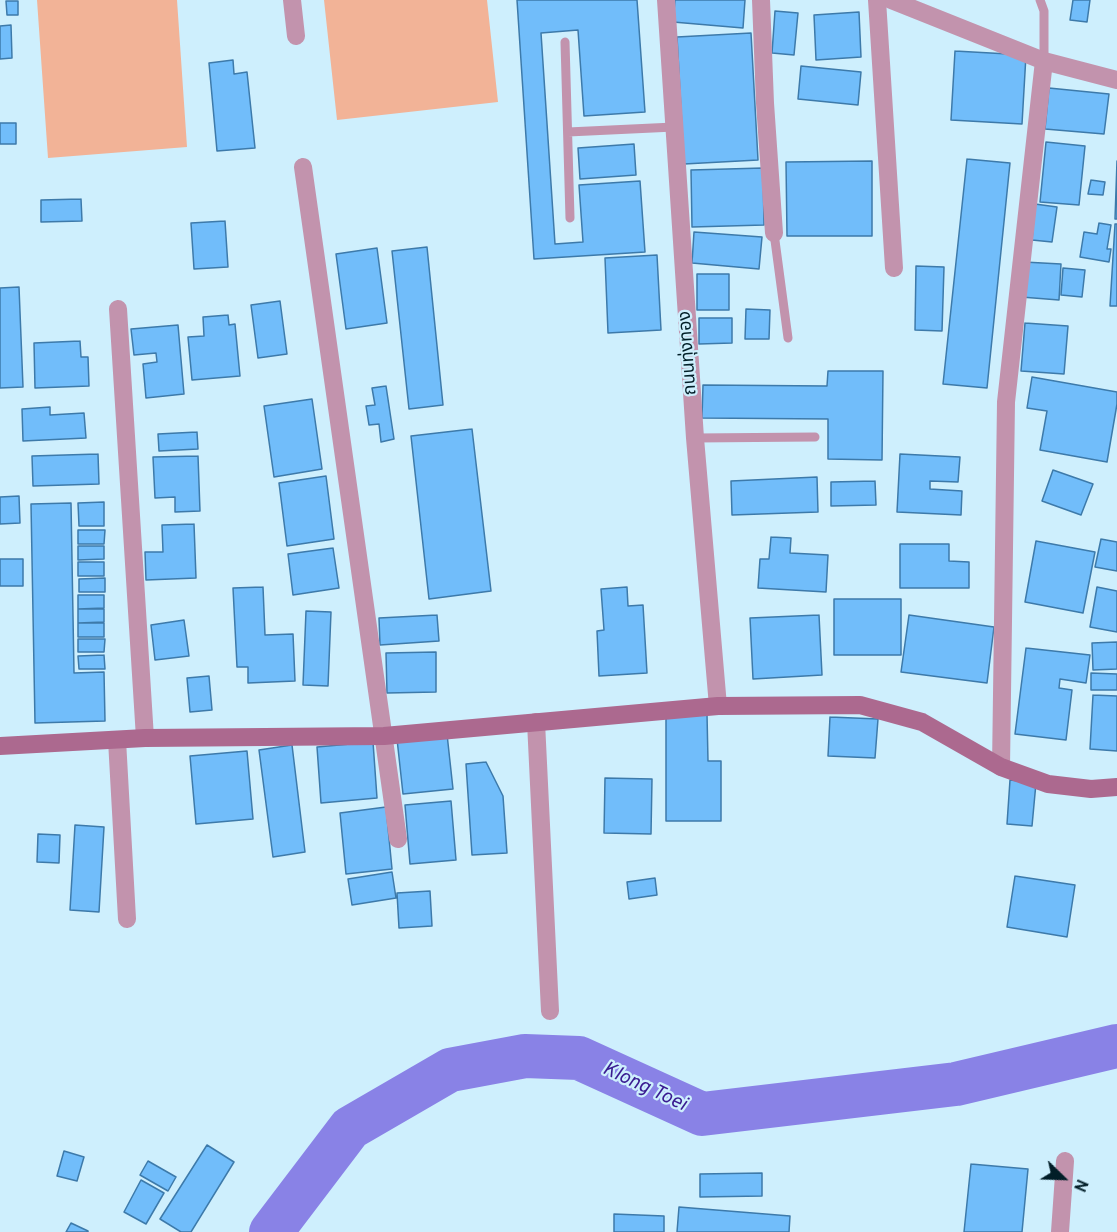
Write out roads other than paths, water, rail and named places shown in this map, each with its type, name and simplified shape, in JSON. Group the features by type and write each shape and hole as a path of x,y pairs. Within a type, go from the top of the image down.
{"street":[{"path":"292,0 296,36"},
{"name":"ถนนทุ่งทอง","path":"666,0 695,438 718,706"},
{"path":"761,0 774,233"},
{"path":"877,0 894,267"},
{"path":"891,0 1044,61 1117,80"},
{"path":"1001,767 1006,402 1044,61"},
{"path":"303,167 398,839"},
{"path":"118,309 145,738"},
{"path":"0,746 145,738 384,736 718,706 860,705 922,722 1001,767 1048,784 1091,789 1117,787"},
{"path":"536,723 550,1011"},
{"path":"117,740 127,919"},
{"path":"1060,1232 1065,1161"}],"lane":[{"path":"1040,0 1044,11 1044,61"},
{"path":"565,42 570,218"},
{"path":"568,132 674,127"},
{"path":"774,233 788,338"},
{"path":"695,438 815,437"}],"waterway":[{"name":"Klong Toei","path":"271,1232 350,1128 450,1070 525,1056 579,1058 702,1114 956,1084 1117,1046"}]}
